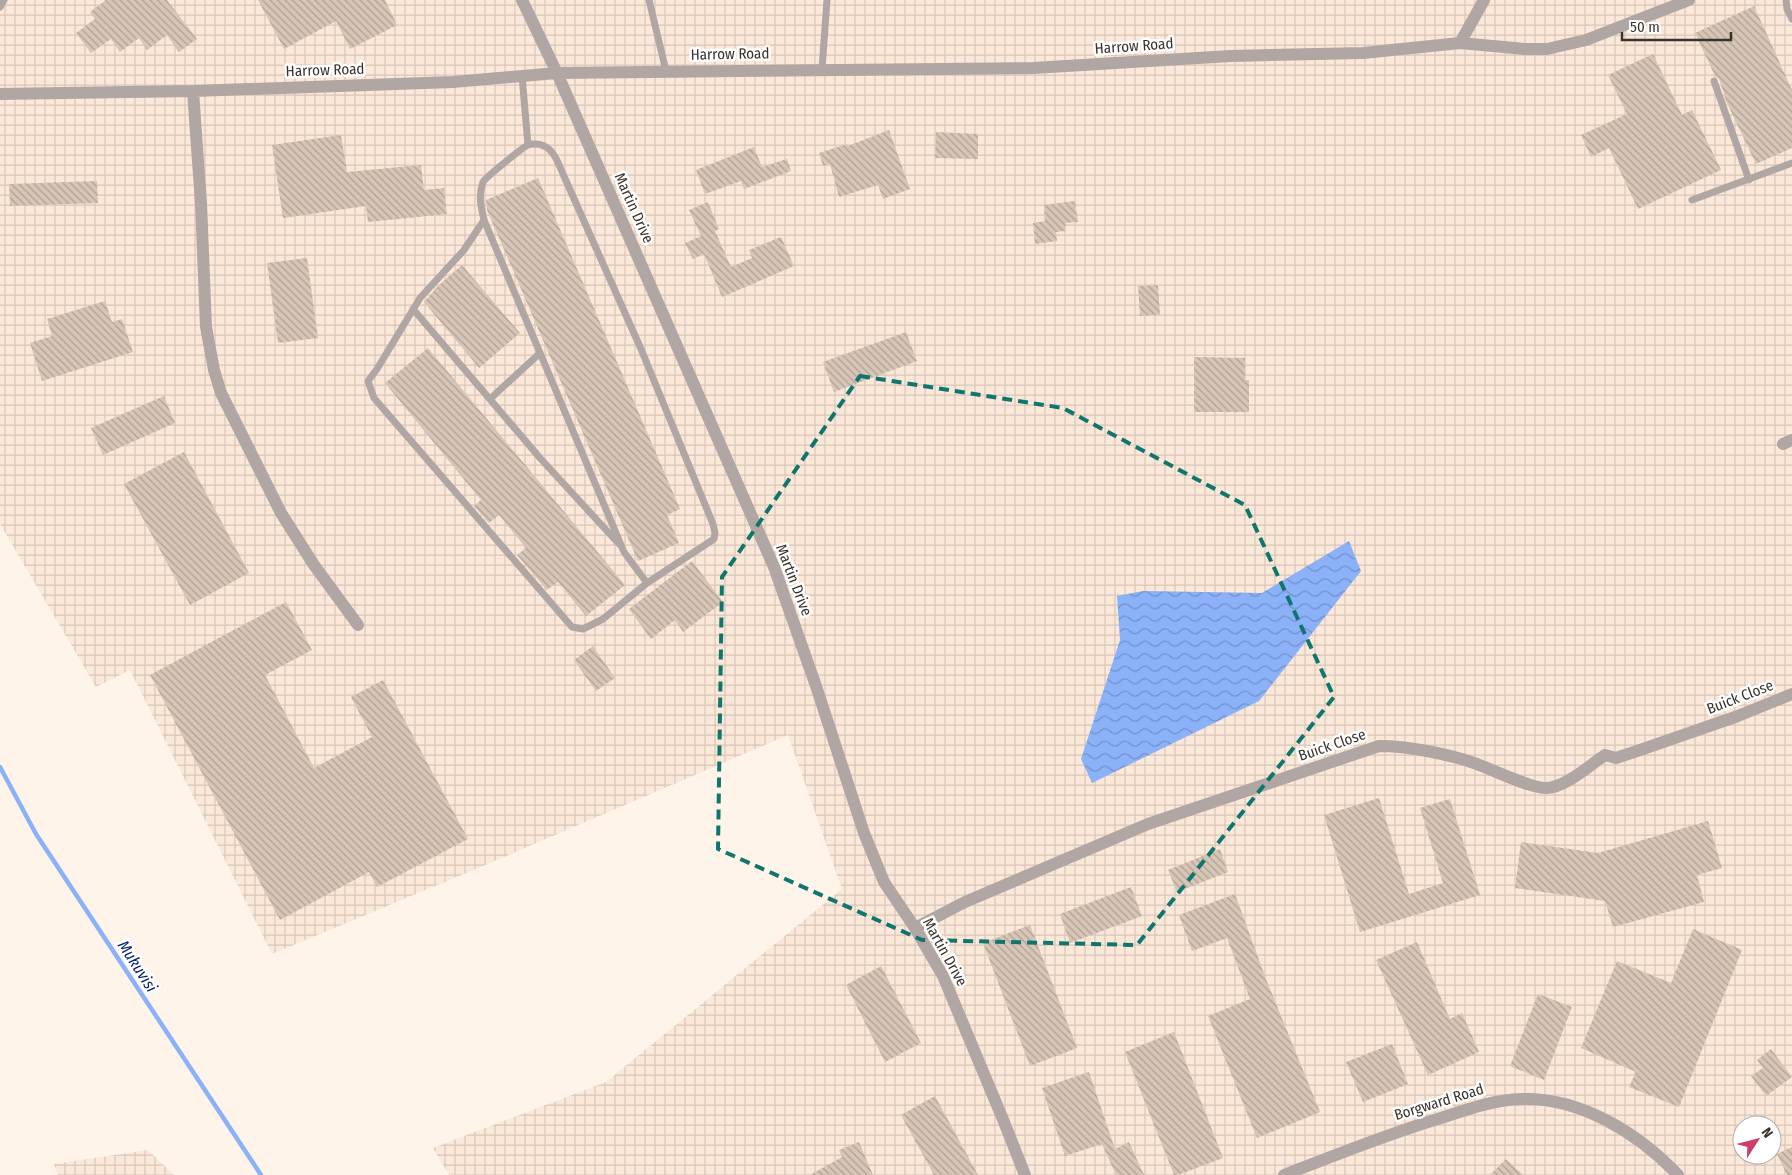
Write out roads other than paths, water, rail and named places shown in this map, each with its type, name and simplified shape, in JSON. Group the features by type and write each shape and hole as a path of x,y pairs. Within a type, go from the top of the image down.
{"street":[{"name":"Martin Drive","path":"522,0 557,73 774,568 816,686 864,833 884,882 915,928 943,976 1025,1175"},
{"path":"1460,43 1484,0"},
{"name":"Harrow Road","path":"0,94 193,91 453,82 557,73 1060,66 1231,56 1363,53 1460,43 1525,49 1547,49 1586,40 1689,0"},
{"path":"193,91 201,203 206,327 217,378 226,402 281,513 314,565 358,626"},
{"name":"Buick Close","path":"915,928 965,902 1148,824 1379,746 1400,746 1465,761 1527,784 1546,788 1572,780 1605,755 1616,758 1738,716 1792,694"},
{"name":"Borgward Road","path":"1284,1175 1395,1132 1490,1102 1524,1099 1559,1103 1601,1116 1637,1138 1678,1175"}],"lane":[{"path":"0,7 4,0"},
{"path":"649,0 666,71"},
{"path":"822,69 827,0"},
{"path":"1786,0 1792,19"},
{"path":"522,76 528,145"},
{"path":"1714,81 1749,180"},
{"path":"484,220 464,250 420,298 368,381 374,398 572,627 583,629 603,620 647,583 714,539 716,533 641,349 563,174 555,157 546,146 528,145 484,180 479,198 484,220 624,552"},
{"path":"1692,200 1749,180 1792,162"},
{"path":"414,309 606,532 614,538 647,583"},
{"path":"490,399 540,353"}],"water":[{"path":"1349,541 1361,571 1259,701 1092,783 1081,759 1120,640 1117,596 1143,591 1262,593"}],"waterway":[{"name":"Mukuvisi","path":"0,767 36,834 261,1175"}]}
